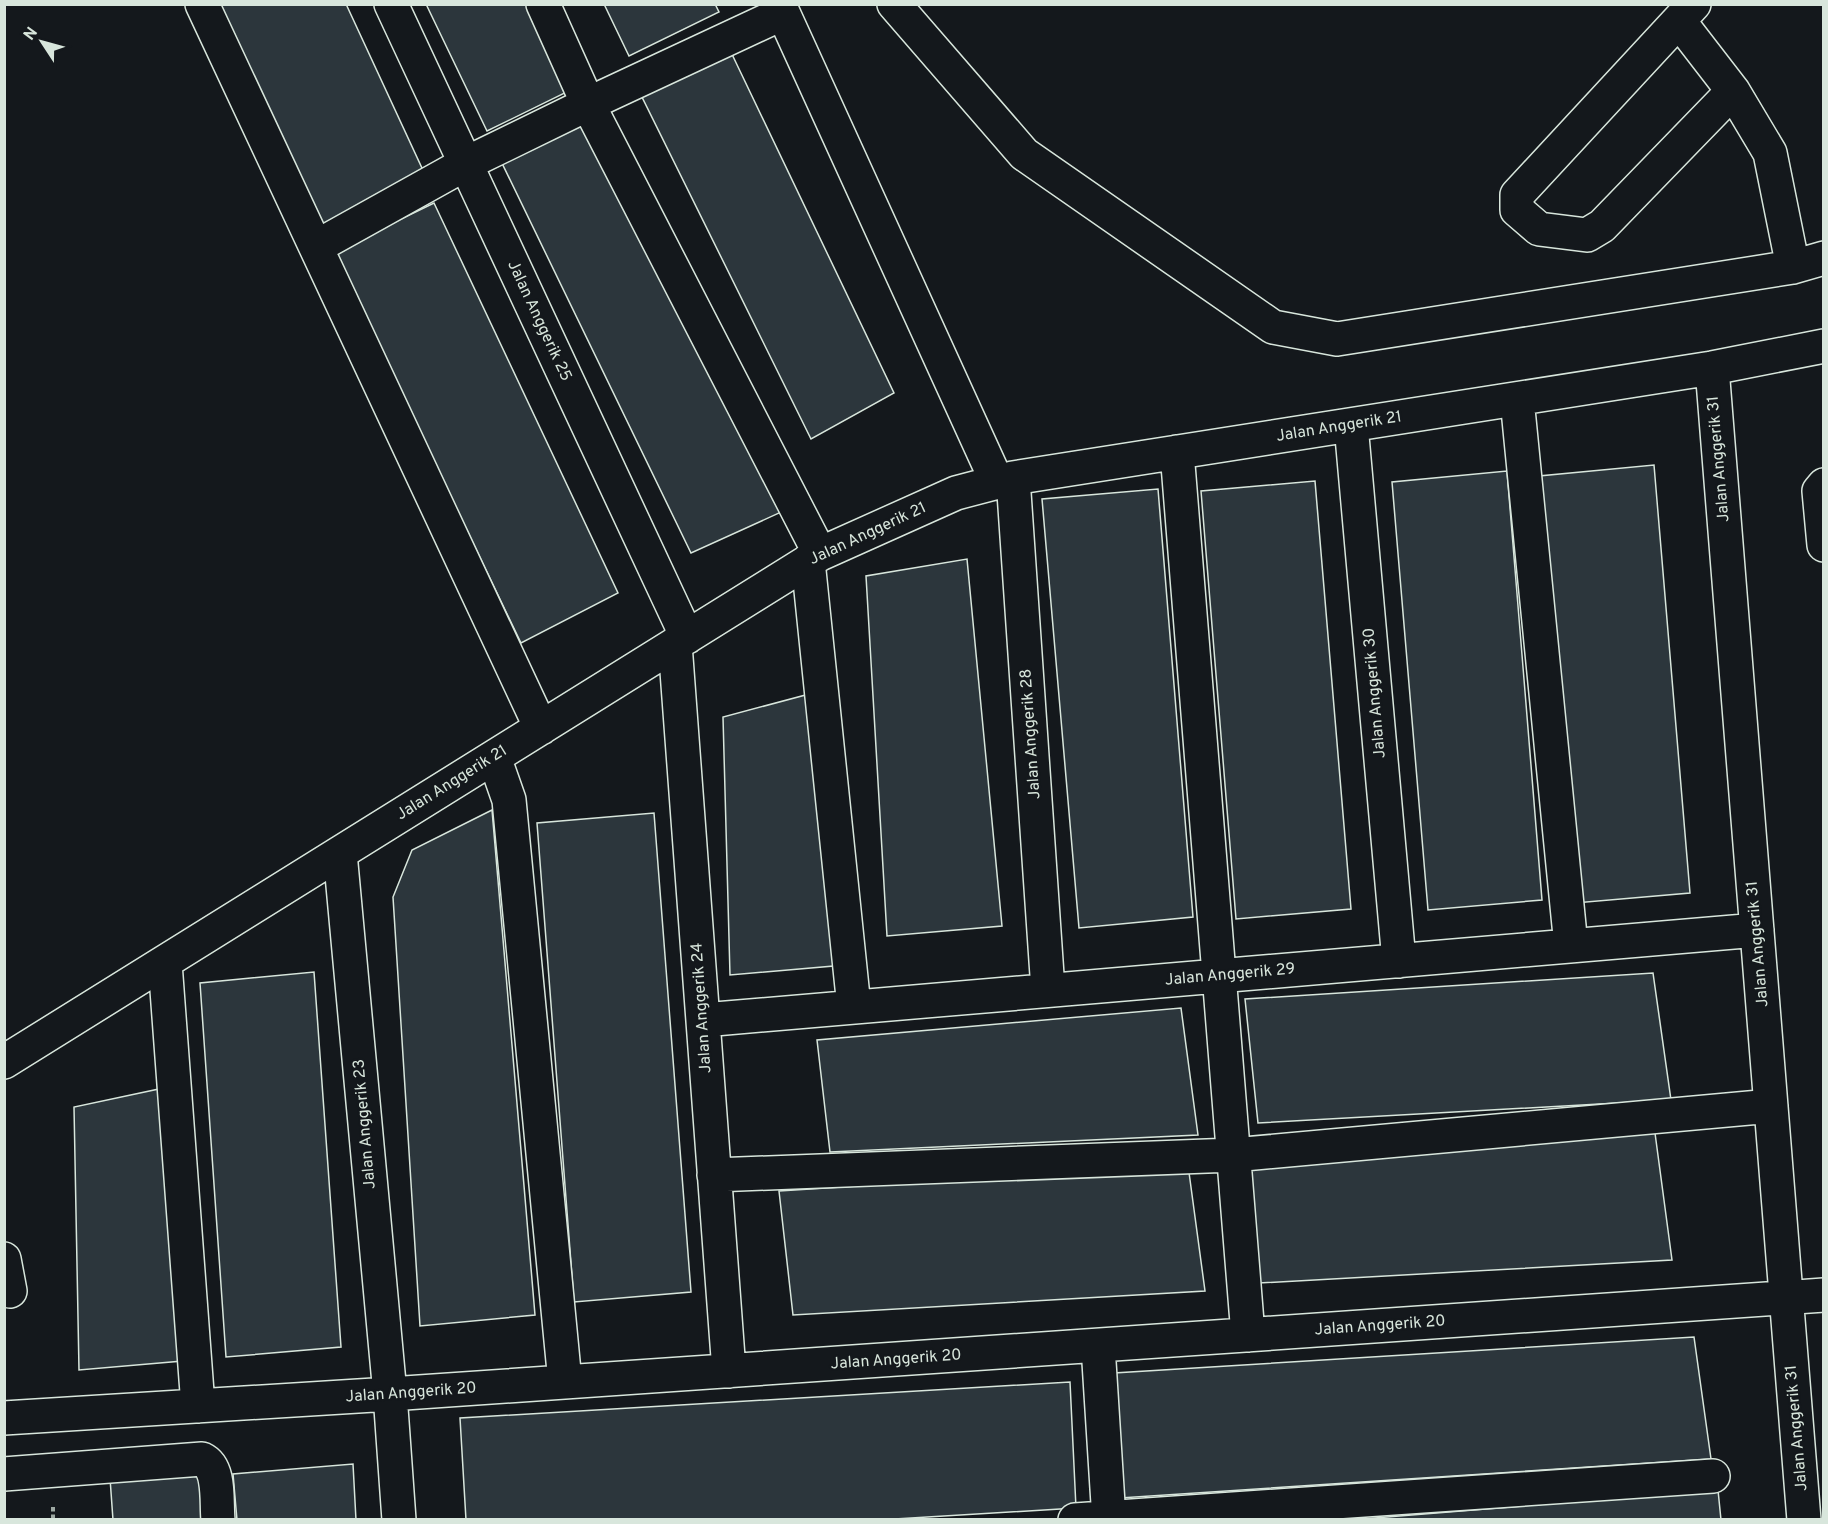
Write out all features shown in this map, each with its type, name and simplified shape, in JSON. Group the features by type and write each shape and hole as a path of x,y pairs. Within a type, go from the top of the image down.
{"street":[{"path":"202,4 541,728"},
{"name":"Jalan Anggerik 25","path":"391,4 681,640"},
{"path":"543,4 588,104 814,558 854,1007"},
{"path":"894,4 1024,154 1273,327 1337,339 1808,262 1770,153 1733,91 1686,13 1517,195 1517,210 1539,229 1587,235 1602,226 1733,91"},
{"path":"316,247 465,164 781,9 1005,480"},
{"name":"Jalan Anggerik 21","path":"4,1062 814,558 956,493 1005,480 1712,368 1824,345"},
{"name":"Jalan Anggerik 31","path":"1712,368 1804,1520"},
{"path":"1517,399 1571,946"},
{"name":"Jalan Anggerik 30","path":"1351,425 1399,961"},
{"path":"1177,452 1248,1335"},
{"name":"Jalan Anggerik 28","path":"1005,480 1048,990"},
{"path":"1824,485 1819,491 1824,545"},
{"name":"Jalan Anggerik 24","path":"681,640 703,1020 729,1371"},
{"path":"494,757 509,800 565,1382"},
{"name":"Jalan Anggerik 23","path":"340,853 390,1394 399,1520"},
{"name":"Jalan Anggerik 29","path":"703,1020 1757,930"},
{"path":"165,963 198,1406"},
{"path":"714,1175 1233,1155 1771,1106"},
{"path":"4,1259 10,1291"},
{"name":"Jalan Anggerik 20","path":"4,1418 390,1394 1824,1295"},
{"path":"1098,1346 1109,1518"},
{"path":"4,1474 202,1459 208,1462 214,1470 218,1520"},
{"path":"1075,1520 1713,1476"}],"building":[{"path":"216,4 346,4 427,179 321,229"},
{"path":"426,4 537,4 577,87 487,131"},
{"path":"604,4 715,4 719,12 629,56"},
{"path":"729,48 894,393 811,439 639,91"},
{"path":"589,113 790,508 691,553 499,157"},
{"path":"434,203 618,593 521,643 333,252"},
{"path":"1654,465 1690,893 1575,903 1539,476"},
{"path":"1507,471 1542,900 1428,910 1392,482"},
{"path":"1315,481 1351,909 1236,919 1201,491"},
{"path":"1158,489 1193,917 1079,928 1042,499"},
{"path":"967,559 1002,926 887,936 866,576"},
{"path":"813,693 845,965 730,975 723,717"},
{"path":"492,810 535,1315 420,1326 393,897 412,850"},
{"path":"654,813 691,1292 574,1302 537,823"},
{"path":"314,972 341,1347 226,1357 200,983"},
{"path":"1653,973 1671,1100 1258,1123 1245,999"},
{"path":"1181,1008 1198,1135 830,1152 817,1040"},
{"path":"173,1086 194,1360 79,1370 74,1107"},
{"path":"1655,1133 1672,1260 1259,1283 1246,1159"},
{"path":"1188,1165 1205,1291 793,1315 779,1191"},
{"path":"1694,1337 1711,1459 1120,1498 1114,1373"},
{"path":"1070,1382 1076,1508 878,1520 466,1520 460,1418"},
{"path":"353,1464 356,1520 237,1520 233,1474"},
{"path":"200,1472 202,1520 113,1520 110,1478"},
{"path":"1718,1490 1721,1520 1350,1520"}]}
